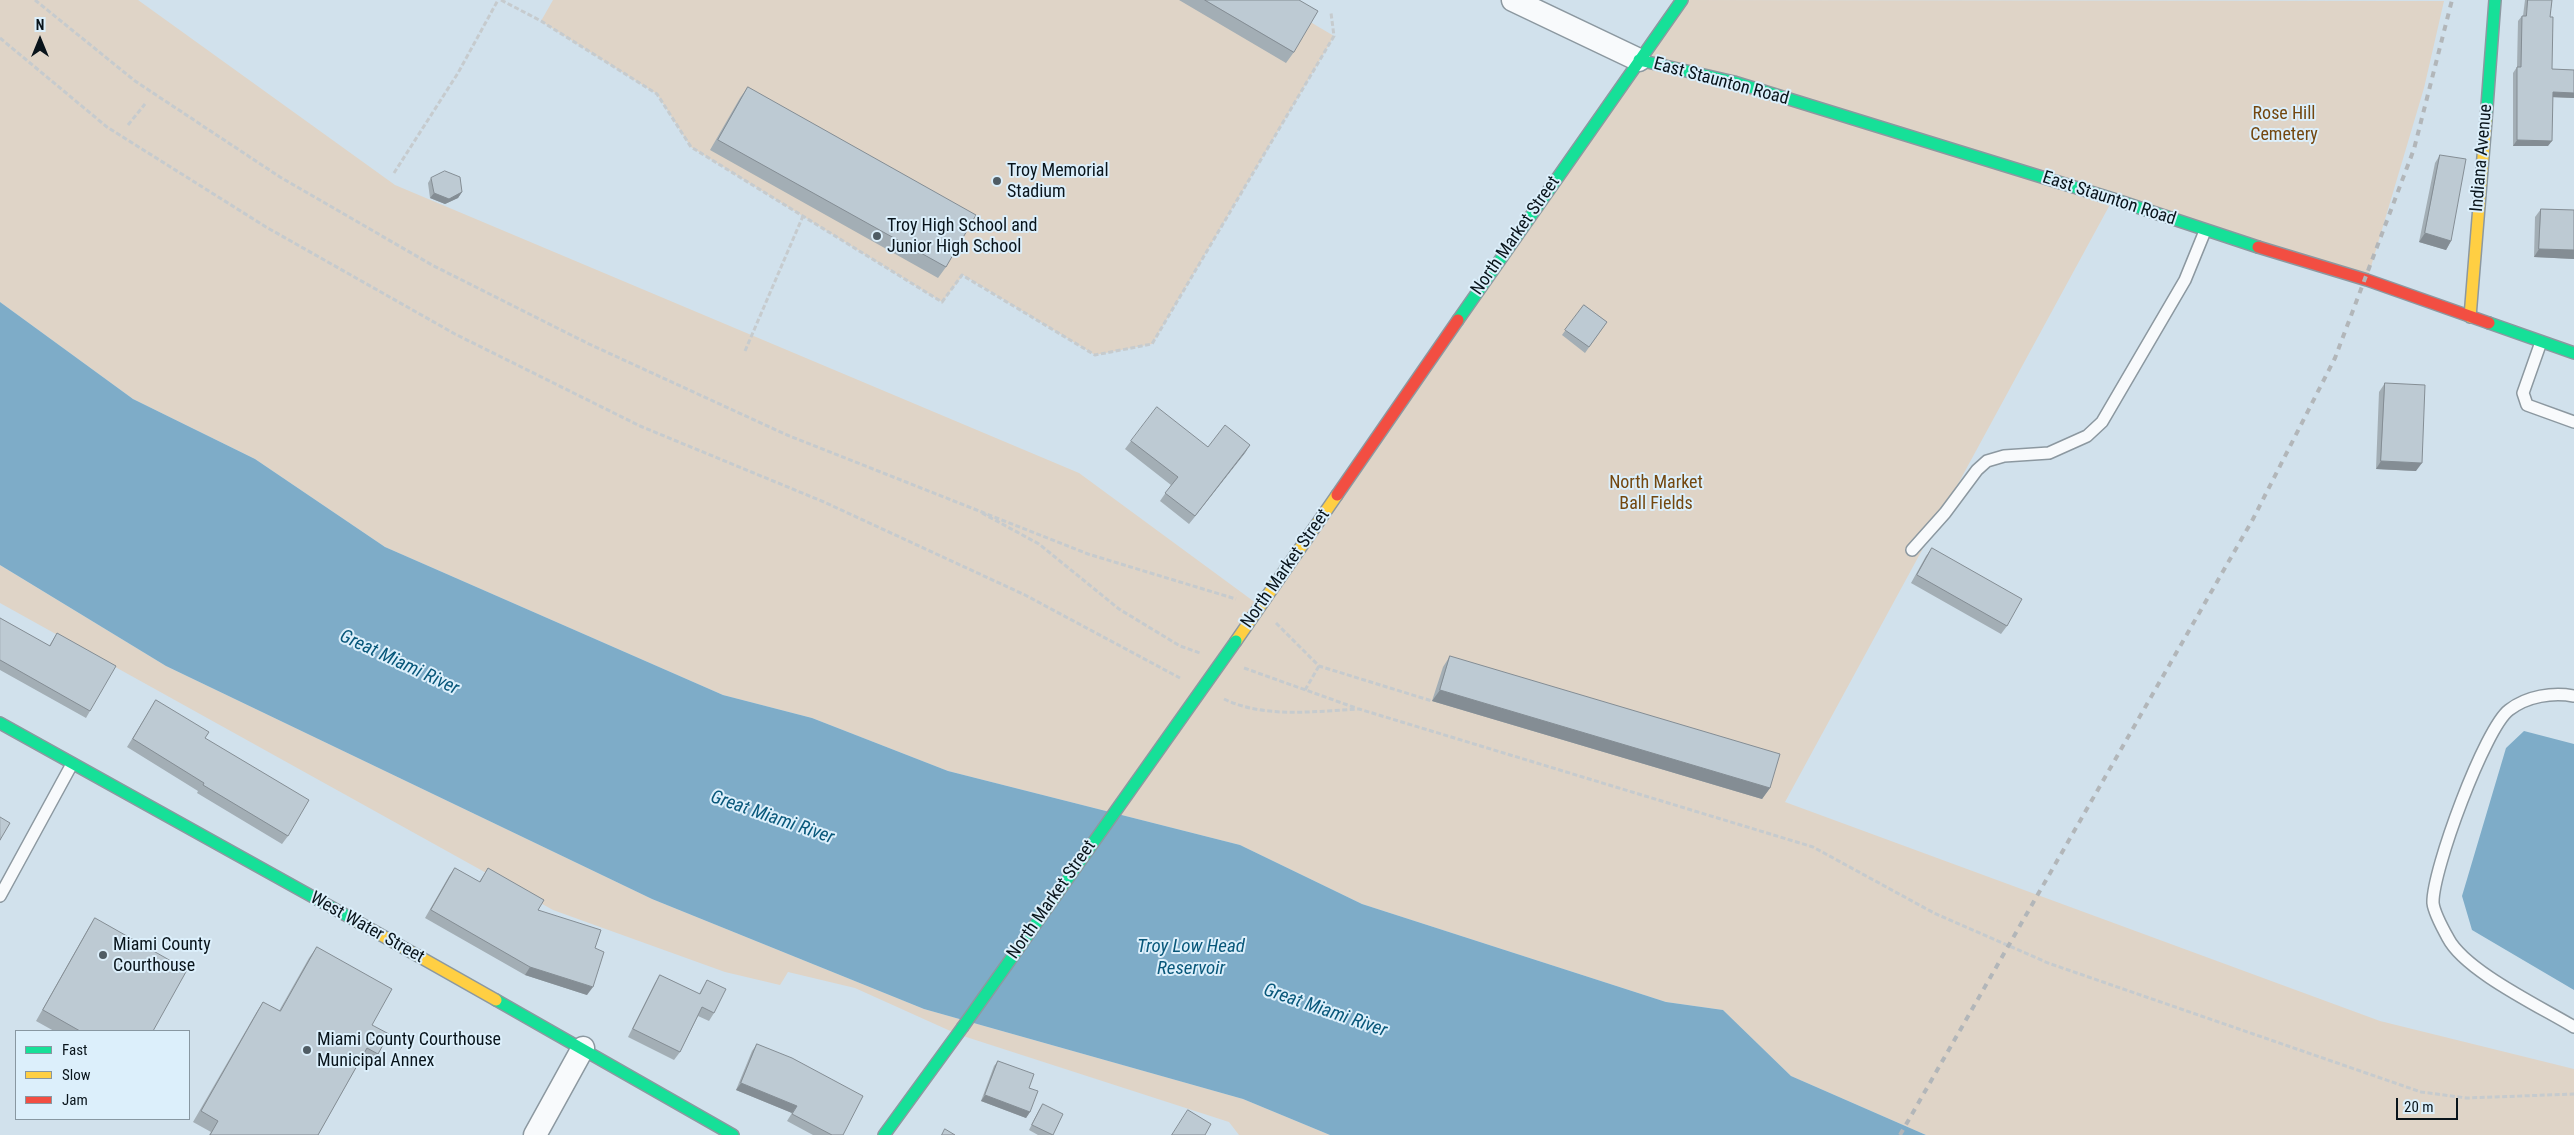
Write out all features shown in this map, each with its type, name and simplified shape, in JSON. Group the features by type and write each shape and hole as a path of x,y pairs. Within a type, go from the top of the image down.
{"main road":[{"name":"North Market Street","path":"884,1135 1236,641 1682,0"},
{"name":"Indiana Avenue","path":"2470,317 2495,0"},
{"name":"East Staunton Road","path":"1639,60 1734,82 2113,199 2205,231 2367,280 2574,353"},
{"name":"West Water Street","path":"0,723 583,1048 733,1135"}],"street":[{"path":"1513,0 1639,60"},
{"path":"535,1135 583,1048"}],"lane":[{"path":"1912,550 1945,513 1977,470 1987,461 2004,456 2049,453 2087,436 2102,422 2184,280 2205,231"},
{"path":"2541,342 2523,393 2527,405 2574,422"},
{"path":"2574,696 2558,693 2539,697 2509,710 2497,724 2482,751 2450,838 2433,903 2449,940 2464,958 2497,982 2574,1026"},
{"path":"0,896 73,763"}],"path":[{"path":"35,0 135,81 280,178 432,265 589,344 787,435 1088,554 1260,606 1319,666 1432,700"},
{"path":"394,173 458,72 500,0 541,21 657,94 691,147 942,302 962,275 1095,355 1152,344 1334,36 1330,13"},
{"path":"128,125 145,104"},
{"path":"745,351 803,216"},
{"path":"968,505 1039,544 1119,608 1180,646 1207,655"},
{"path":"1305,690 1319,666"},
{"path":"1243,668 1359,709"}],"green space":[{"path":"0,0 138,0 395,185 1079,473 1260,606 1682,0 2444,1 2424,88 2367,280 2113,199 1785,802 2380,1021 2574,1069 2574,1135 1926,1135 1791,1076 1723,1010 1666,1002 1362,904 1240,845 948,771 812,718 723,695 385,547 255,459 133,399 0,302"},
{"name":"Troy Memorial Stadium","path":"553,0 1273,0 1334,36 1152,344 1095,355 963,275 942,302 691,147 657,94 541,21"},
{"path":"0,565 166,666 652,899 924,1009 1243,1099 1330,1135 1239,1135 1229,1122 957,1034 855,988 788,972 780,985 725,972 553,910 0,603"}],"water":[{"name":"Troy Low Head Reservoir","path":"0,302 133,399 255,459 385,547 723,695 812,718 948,771 1240,845 1362,904 1666,1002 1723,1010 1791,1076 1926,1135 1330,1135 1243,1099 924,1009 652,899 166,666 0,565"},
{"path":"2524,731 2574,744 2574,990 2472,930 2462,896 2506,748"}],"building":[{"path":"1205,0 1299,0 1318,11 1294,52"},
{"path":"2528,0 2552,0 2550,17 2553,17 2552,69 2574,70 2574,93 2553,92 2552,141 2517,140 2517,67 2521,67 2522,16 2526,16"},
{"path":"748,87 976,215 946,267 718,140"},
{"path":"2440,155 2466,159 2451,241 2425,233"},
{"path":"445,171 460,177 462,192 449,199 434,193 431,178"},
{"path":"2541,209 2574,210 2574,250 2539,249"},
{"path":"1584,305 1607,322 1589,347 1565,330"},
{"path":"2385,383 2425,385 2422,463 2381,461"},
{"path":"1157,407 1208,447 1225,425 1250,445 1195,516 1165,493 1178,477 1131,441"},
{"path":"1932,548 2022,599 2007,626 1917,575"},
{"path":"0,618 50,646 57,633 116,666 90,711 0,660"},
{"path":"1450,656 1780,754 1770,788 1440,690"},
{"path":"156,700 209,732 205,738 309,800 288,836 203,785 204,783 133,739"},
{"path":"0,817 10,823 0,840"},
{"path":"455,868 480,882 488,868 544,900 538,910 601,930 595,948 604,952 593,987 530,967 431,910"},
{"name":"Miami County Courthouse","path":"95,918 187,970 154,1030 78,1030 43,1010"},
{"name":"Miami County Courthouse Municipal Annex","path":"317,947 392,989 372,1025 389,1034 378,1054 367,1048 318,1135 210,1135 218,1121 201,1111 263,1002 280,1011"},
{"path":"660,975 700,994 707,980 726,989 714,1013 702,1007 680,1052 633,1029"},
{"path":"757,1044 792,1058 863,1096 843,1135 832,1135 792,1114 797,1106 741,1083"},
{"path":"998,1061 1034,1074 1029,1088 1038,1091 1030,1112 985,1095"},
{"path":"1043,1104 1063,1114 1053,1135 1032,1125"},
{"path":"1188,1110 1211,1124 1205,1135 1172,1135"},
{"path":"945,1129 955,1135 942,1135"}],"railway":[{"path":"1900,1135 2253,519 2335,358 2414,149 2452,0"}],"traffic: fast":[{"path":"1458,320 1682,0"},
{"path":"2486,120 2495,0"},
{"path":"1639,60 1734,82 2113,199 2258,247"},
{"path":"2489,323 2574,353"},
{"path":"962,1028 1236,641"},
{"path":"0,723 358,922"},
{"path":"496,1000 733,1135"},
{"path":"884,1135 962,1028"}],"traffic: slow":[{"path":"2470,317 2486,120"},
{"path":"1236,641 1337,495"},
{"path":"358,922 496,1000"}],"traffic: jam":[{"path":"2258,247 2367,280 2489,323"},
{"path":"1337,495 1458,320"}],"place":[{"name":"Troy Memorial Stadium","path":"997,181"},
{"name":"Troy High School and Junior High School","path":"877,236"},
{"name":"Miami County Courthouse","path":"103,955"},
{"name":"Miami County Courthouse Municipal Annex","path":"307,1050"}],"park label":[{"name":"Rose Hill Cemetery","path":"2284,124"},
{"name":"North Market Ball Fields","path":"1656,493"}],"water label":[{"name":"Great Miami River","path":"399,663"},
{"name":"Great Miami River","path":"772,818"},
{"name":"Great Miami River","path":"1325,1011"}]}
